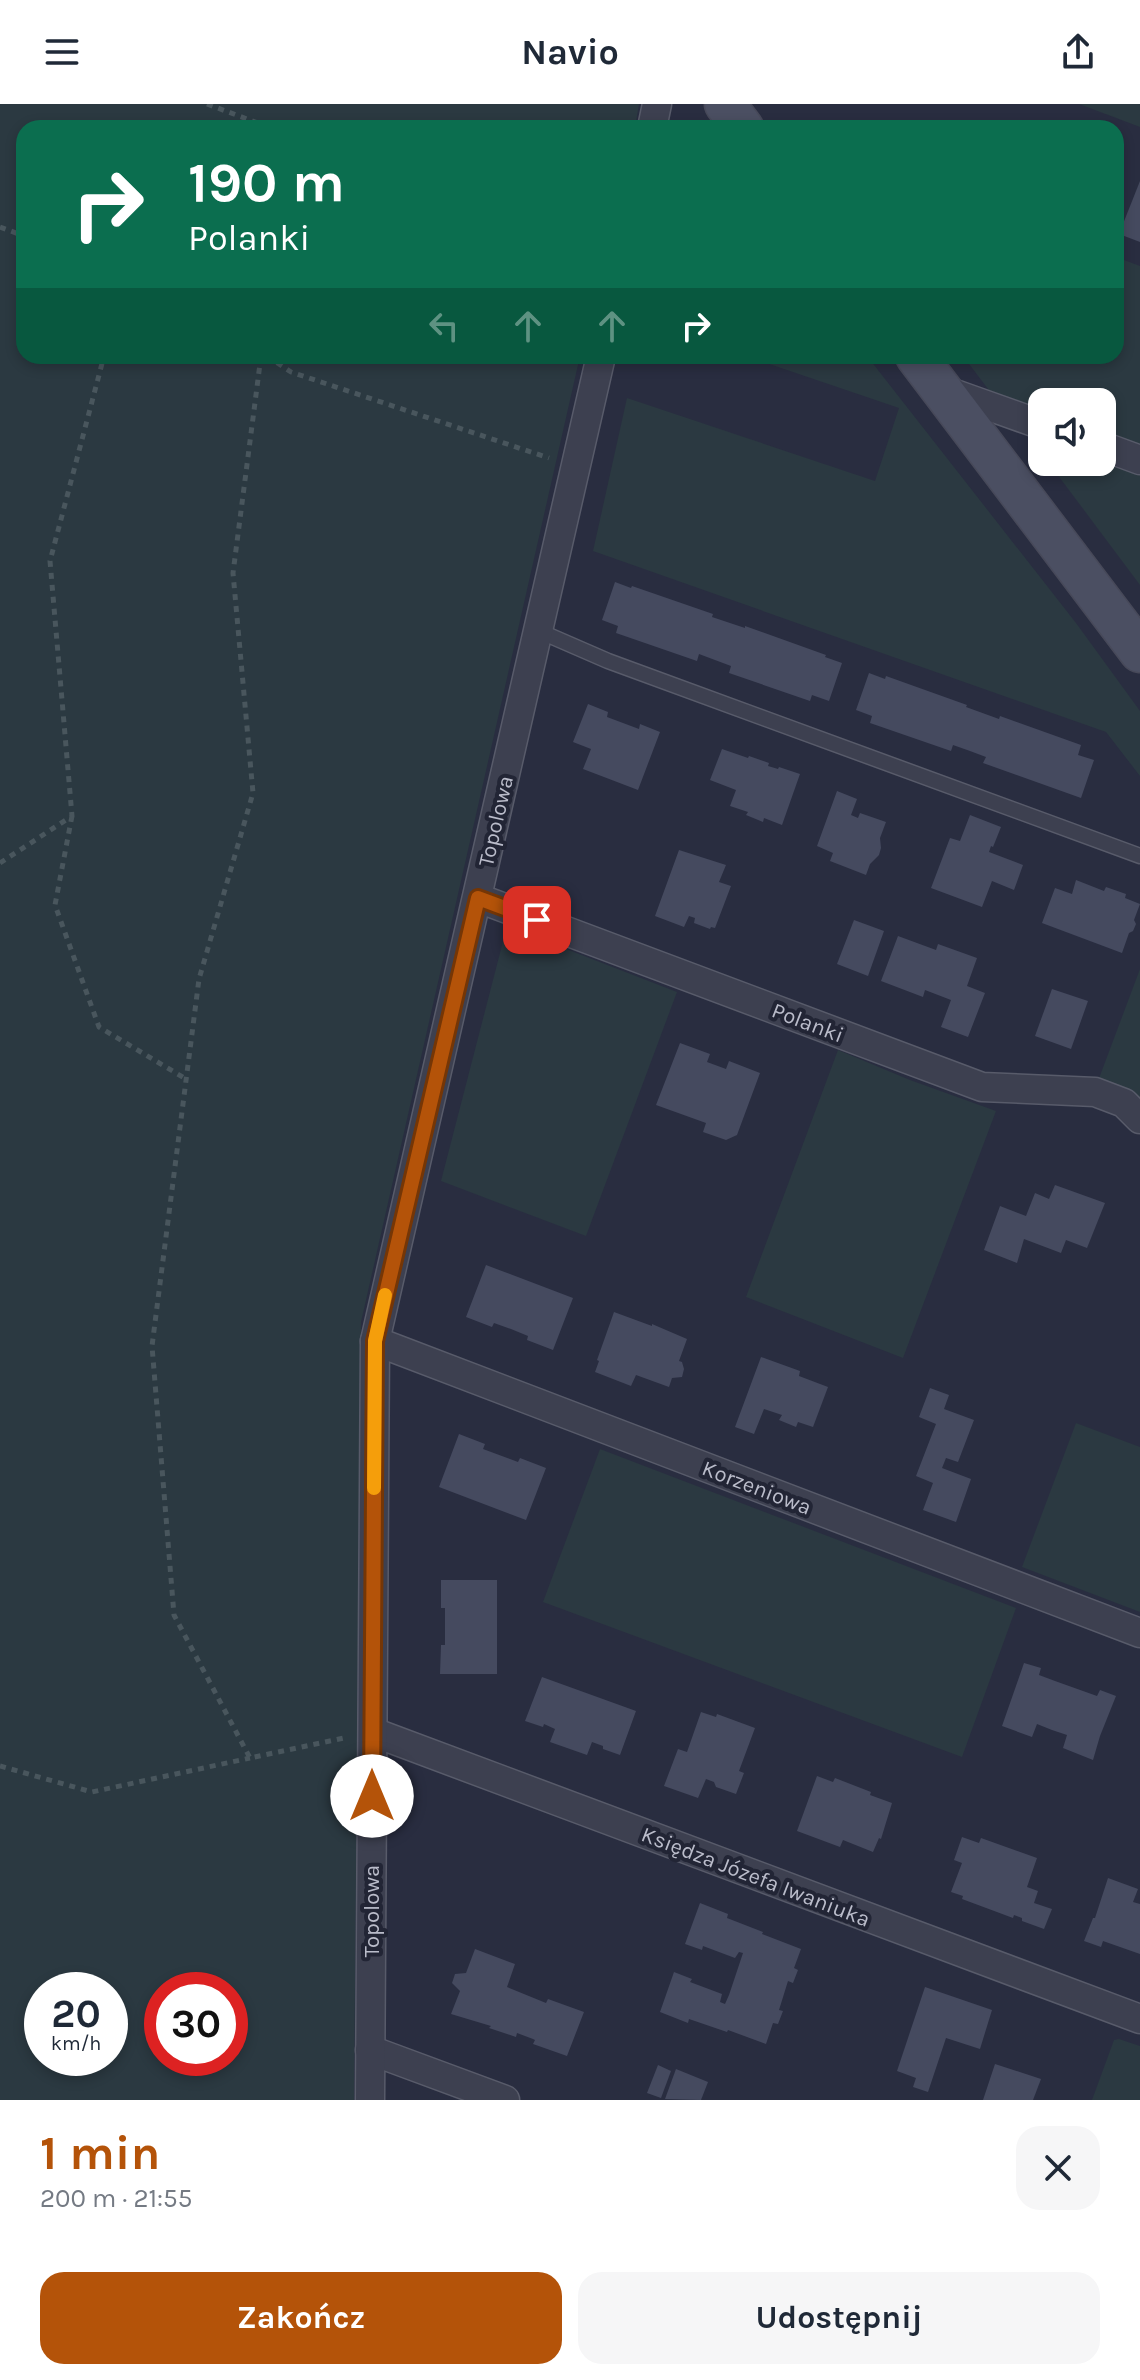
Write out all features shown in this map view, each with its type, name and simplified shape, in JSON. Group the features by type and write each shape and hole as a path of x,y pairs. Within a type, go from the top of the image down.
{"main road":[{"path":"922,364 1140,652"}],"street":[{"name":"Topolowa","path":"370,2100 375,1341 599,364"},
{"path":"940,388 1028,420"},
{"path":"1116,451 1140,460"},
{"name":"Polanki","path":"478,898 982,1087 1095,1092 1124,1103 1140,1119"},
{"name":"Korzeniowa","path":"375,1341 1140,1633"},
{"name":"Księdza Józefa Iwaniuka","path":"373,1732 1140,2019"},
{"path":"370,2050 505,2100"}],"lane":[{"path":"539,631 608,661 1140,856"}],"path":[{"path":"207,104 250,120"},
{"path":"102,364 50,561 72,816 55,905 99,1027 186,1079"},
{"path":"250,1758 174,1615 152,1346 199,979 253,793 233,573 263,364"},
{"path":"278,364 291,372 576,467"},
{"path":"0,863 72,816"},
{"path":"0,1766 92,1792 373,1732"}],"shaded area":[{"path":"0,104 639,104 636,120 16,120 16,364 578,364 361,1322 354,2100 0,2100"},
{"path":"1079,104 1140,104 1140,127"},
{"path":"1124,260 1140,266 1140,448 1116,439 1116,388 1028,388 1028,407 991,393 969,364 1124,364"},
{"path":"770,364 873,364 1076,623 1140,711 1140,776 1106,732 593,551 627,398 875,481 899,408"},
{"path":"1116,464 1140,472 1140,585 1058,476 1116,476"},
{"path":"507,926 677,992 586,1236 441,1181"},
{"path":"1140,969 1140,1098 1098,1081"},
{"path":"838,1050 996,1111 903,1358 746,1297"},
{"path":"1076,1423 1140,1447 1140,1612 1022,1567"},
{"path":"600,1449 1016,1608 962,1757 543,1602"},
{"path":"1114,2040 1140,2046 1140,2100 1092,2100"}],"building":[{"path":"1140,181 1140,242 1124,236 1124,221"},
{"path":"615,582 713,614 712,617 745,626 842,663 829,701 812,695 810,701 729,673 731,666 699,654 697,661 616,633 618,626 602,620"},
{"path":"869,673 885,679 886,676 999,719 1000,716 1081,745 1078,755 1094,760 1081,798 983,763 986,757 970,751 953,745 951,751 870,723 872,716 856,710"},
{"path":"588,704 608,712 607,717 639,729 640,724 660,732 638,790 583,769 591,749 573,742"},
{"path":"722,749 800,774 782,825 764,818 763,822 746,815 748,812 730,806 736,790 710,780"},
{"path":"837,791 857,799 851,815 858,818 860,813 886,822 880,838 879,855 870,864 866,875 830,861 833,853 817,846"},
{"path":"970,815 1001,827 989,852 1023,865 1014,890 992,881 982,907 931,888 950,838 960,841"},
{"path":"679,850 726,865 719,882 731,886 715,928 694,923 695,918 689,916 684,927 655,916"},
{"path":"1076,880 1104,891 1106,887 1126,894 1125,898 1140,904 1134,920 1136,924 1122,953 1042,923 1055,888 1072,894"},
{"path":"854,920 884,931 868,976 837,964"},
{"path":"898,936 936,950 938,944 977,958 967,986 985,993 968,1037 941,1027 951,1000 925,990 923,997 881,981"},
{"path":"1052,989 1088,1001 1071,1049 1035,1036"},
{"path":"680,1043 710,1054 707,1062 726,1069 729,1061 760,1073 737,1135 726,1140 703,1132 706,1123 656,1105"},
{"path":"1055,1185 1105,1203 1087,1248 1066,1240 1061,1253 1024,1239 1017,1263 984,1250 1000,1206 1026,1216 1035,1193 1049,1199"},
{"path":"486,1265 573,1298 553,1350 527,1340 528,1336 511,1329 494,1323 492,1327 466,1317"},
{"path":"614,1312 687,1339 679,1361 684,1369 682,1377 672,1378 669,1387 636,1375 631,1386 595,1372"},
{"path":"761,1357 800,1371 799,1376 828,1387 813,1427 798,1422 796,1427 779,1420 782,1415 764,1409 754,1434 735,1427"},
{"path":"930,1388 949,1395 944,1409 974,1420 958,1462 946,1458 942,1468 971,1479 956,1522 923,1510 933,1483 916,1476 936,1424 919,1417"},
{"path":"459,1434 485,1444 483,1449 546,1468 526,1520 439,1487"},
{"path":"441,1580 497,1580 497,1674 440,1674 441,1645 445,1645"},
{"path":"1024,1663 1041,1668 1039,1675 1055,1681 1097,1696 1100,1690 1116,1696 1093,1760 1063,1748 1067,1735 1037,1724 1032,1737 1002,1726"},
{"path":"542,1677 636,1711 620,1755 592,1742 587,1755 550,1742 555,1729 525,1721"},
{"path":"701,1712 716,1717 717,1714 755,1728 739,1771 744,1773 736,1794 716,1787 714,1782 706,1779 698,1798 664,1786 678,1749 687,1752"},
{"path":"817,1776 833,1782 835,1778 892,1803 881,1839 873,1852 843,1840 840,1847 797,1831"},
{"path":"962,1837 979,1843 981,1838 1037,1858 1027,1887 1038,1891 1034,1903 1052,1909 1044,1929 1014,1915 1013,1918 962,1899 963,1896 951,1892 962,1863 954,1860"},
{"path":"1108,1878 1138,1889 1133,1902 1140,1904 1140,1954 1103,1941 1101,1947 1084,1941"},
{"path":"700,1903 728,1914 727,1918 762,1934 801,1949 794,1968 798,1970 793,1983 788,1981 779,2010 783,2011 778,2024 773,2023 766,2044 689,2019 688,2023 660,2012 674,1972 692,1979 690,1982 722,1994 720,2002 725,2004 729,1995 743,1953 739,1952 735,1958 703,1946 702,1950 685,1944"},
{"path":"475,1949 515,1964 507,1987 546,2003 548,1999 584,2012 567,2056 533,2044 535,2040 517,2033 516,2037 451,2014 460,1991 452,1983 455,1974 466,1973"},
{"path":"925,1987 992,2010 980,2049 946,2038 928,2092 913,2087 916,2078 897,2071"},
{"path":"995,2064 1041,2079 1033,2100 983,2100"},
{"path":"658,2065 671,2071 661,2098 647,2093"},
{"path":"676,2069 708,2082 701,2100 665,2099"}],"slow traffic":[{"path":"374,1488 375,1341 385,1295"}],"route":[{"path":"372,1796 375,1341 478,898 537,920"}]}
